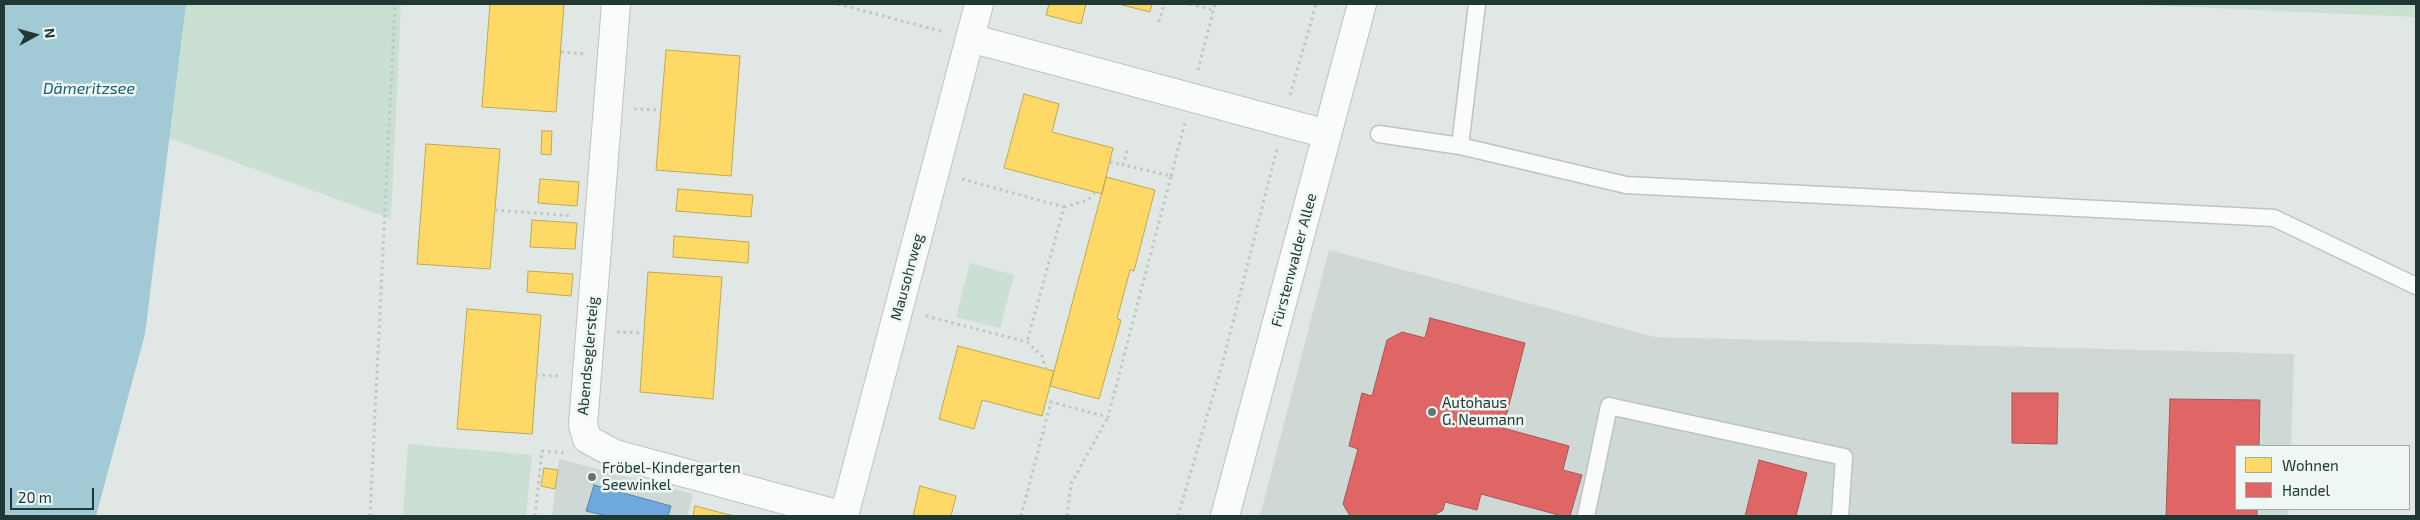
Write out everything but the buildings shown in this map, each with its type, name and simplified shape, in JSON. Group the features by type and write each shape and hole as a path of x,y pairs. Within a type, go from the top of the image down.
{"street":[{"name":"Abendseglersteig","path":"616,4 583,425 587,439 615,454 844,516"},
{"name":"Mausohrweg","path":"844,516 935,172 962,36 979,4"},
{"name":"Fürstenwalder Allee","path":"1225,516 1362,4"},
{"path":"962,36 1327,134"}],"lane":[{"path":"1460,146 1477,4"},
{"path":"1379,134 1460,146 1626,185 2274,218 2416,286"},
{"path":"1586,516 1608,406 1844,457 1840,516"}],"path":[{"path":"370,516 395,4"},
{"path":"838,4 962,36"},
{"path":"1159,22 1164,4"},
{"path":"1190,4 1213,10"},
{"path":"1196,76 1215,4"},
{"path":"1308,33 1316,4"},
{"path":"561,52 588,54"},
{"path":"634,109 661,110"},
{"path":"1067,516 1071,484 1108,417 1186,116"},
{"path":"1124,165 1128,147"},
{"path":"1110,162 1171,176"},
{"path":"935,172 1064,207 1088,200 1095,192"},
{"path":"1027,342 1064,207"},
{"path":"495,210 576,216"},
{"path":"1178,516 1222,365 1257,229"},
{"path":"898,309 1027,342 1042,356 1046,369"},
{"path":"617,332 644,333"},
{"path":"536,375 562,377"},
{"path":"1021,516 1048,401 1108,417"},
{"path":"535,516 542,451 565,453"}],"shaded area":[{"path":"1329,250 1655,337 2294,354 2291,445 2235,445 2235,510 2289,510 2288,516 1260,516"},
{"name":"Fröbel-Kindergarten Seewinkel","path":"559,459 693,494 687,516 552,516"}],"green space":[{"path":"186,4 401,4 391,219 169,138"},
{"path":"2119,4 2416,4 2416,17"},
{"path":"970,263 1014,275 1000,328 956,317"},
{"path":"408,444 532,455 526,516 403,516"}],"water":[{"name":"Dämeritzsee","path":"4,4 186,4 145,334 96,516 4,516"}],"place":[{"name":"Autohaus G. Neumann","path":"1432,412"},
{"name":"Fröbel-Kindergarten Seewinkel","path":"592,477"}]}
